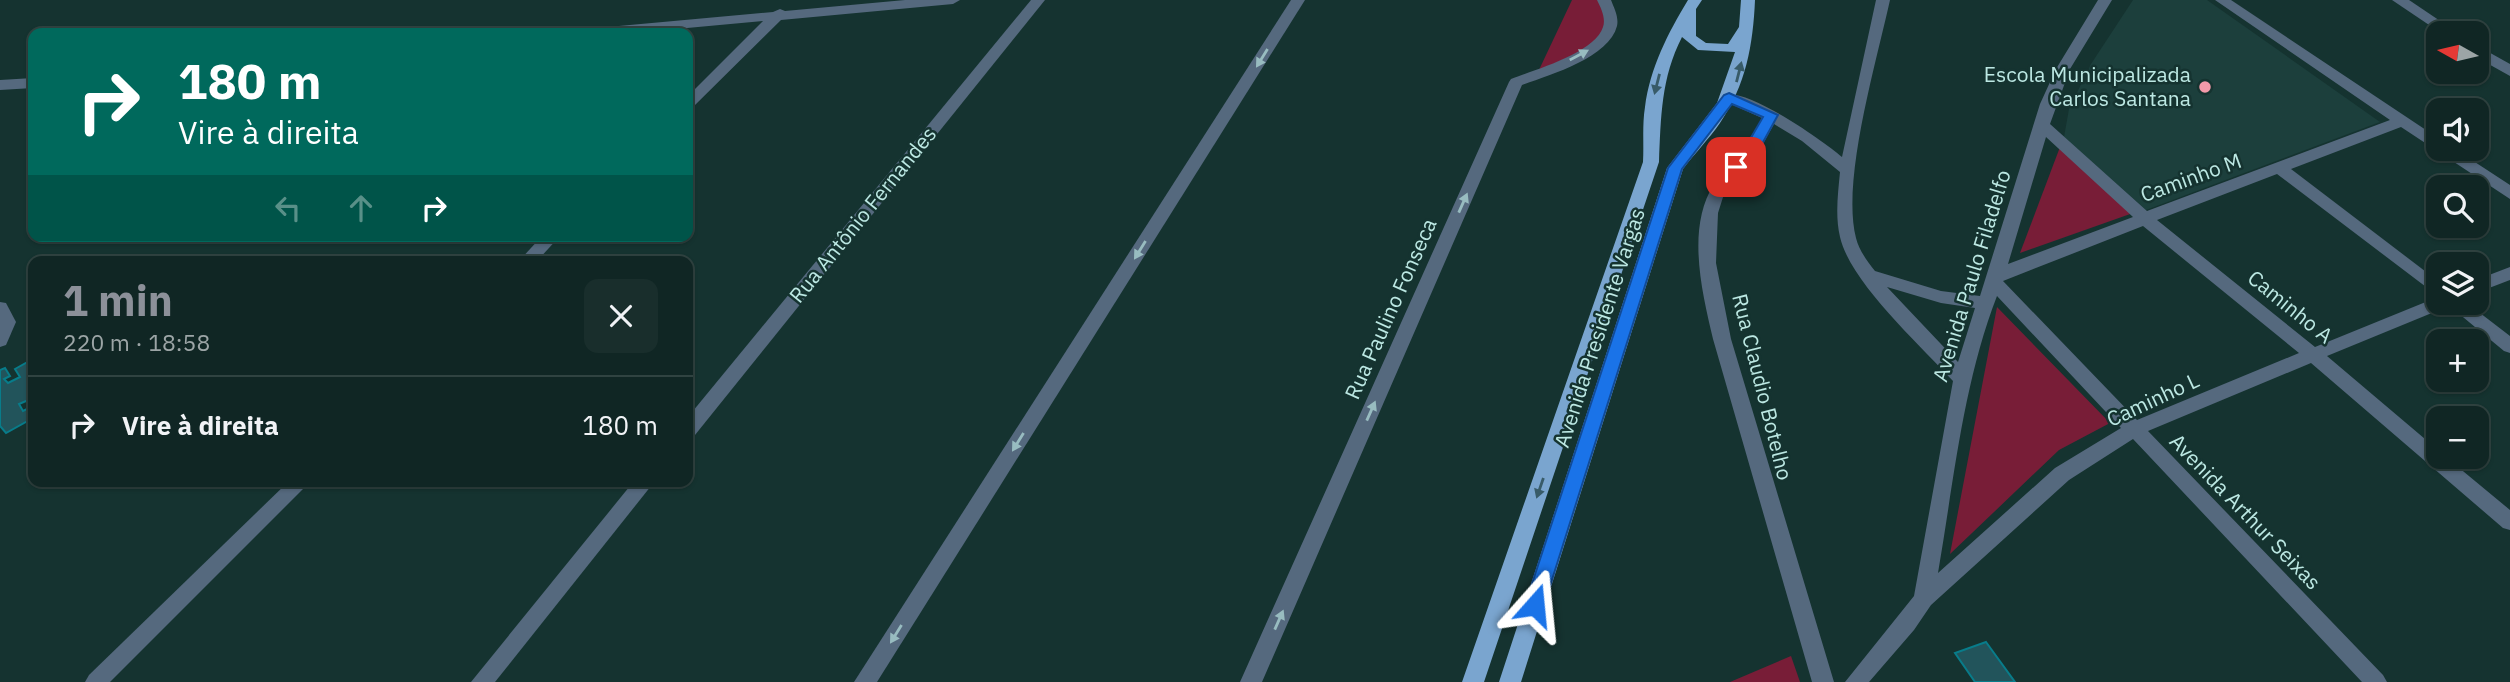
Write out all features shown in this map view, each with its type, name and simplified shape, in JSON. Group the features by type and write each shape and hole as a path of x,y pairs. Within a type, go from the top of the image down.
{"main road":[{"path":"1694,1 1687,29 1689,38 1703,47 1731,49 1738,43 1748,9"},
{"name":"Avenida Presidente Vargas","path":"1473,682 1651,162 1654,100 1663,63 1675,32 1694,1"},
{"name":"Avenida Presidente Vargas","path":"1510,682 1675,168 1729,98 1740,68 1748,9"}],"street":[{"path":"634,28 780,13 953,0"},
{"name":"Rua Antônio Fernandes","path":"693,424 1038,0"},
{"path":"865,682 1298,0"},
{"name":"Rua Paulino Fonseca","path":"1251,682 1516,82 1562,64 1603,41 1610,28 1611,16 1604,0"},
{"path":"1883,0 1849,171 1844,210 1848,240 1869,275 1962,379"},
{"name":"Avenida Paulo Filadelfo","path":"1856,682 1907,624 1924,599 1962,379 1984,303 1995,278 2063,69 2105,0"},
{"path":"2222,0 2426,137"},
{"path":"2399,0 2432,21"},
{"path":"693,99 780,13"},
{"path":"2489,58 2510,71"},
{"path":"0,85 28,83"},
{"path":"1729,98 1771,115 1817,142 1849,171"},
{"name":"Rua Claudio Botelho","path":"1771,115 1751,151 1723,180 1715,194 1708,238 1710,274 1728,356 1775,527 1823,682"},
{"name":"Caminho M","path":"1995,278 2144,218 2402,121"},
{"name":"Caminho A","path":"2043,126 2144,218 2505,511"},
{"path":"2462,161 2510,193"},
{"path":"2279,168 2426,281"},
{"path":"532,256 546,242"},
{"path":"2489,282 2510,273"},
{"path":"1869,275 1941,297 1984,303"},
{"name":"Avenida Arthur Seixas","path":"1995,278 2134,429 2376,682"},
{"path":"0,308 7,322 0,340"},
{"name":"Caminho L","path":"1924,599 2062,474 2134,429 2426,308"},
{"path":"2470,315 2510,346"},
{"path":"96,682 296,487"},
{"path":"482,682 641,487"}],"shaded area":[{"path":"1572,0 1603,0 1608,15 1601,41 1538,72"},
{"name":"Escola Municipalizada Carlos Santana","path":"2133,0 2207,0 2380,122 2146,210 2064,137 2069,109 2091,64"},
{"path":"2060,147 2133,213 2020,253"},
{"path":"1997,307 2110,423 2059,450 1950,554"},
{"path":"1791,656 1800,682 1730,682"}],"building":[{"path":"28,362 28,400 19,404 23,411 28,408 28,421 6,433 0,426 0,370 5,368 10,376 4,379 8,383 20,377 15,369"},
{"path":"1986,642 2015,682 1975,682 1955,653"}],"place":[{"name":"Escola Municipalizada Carlos Santana","path":"2205,87"}],"route":[{"path":"1535,605 1675,168 1702,137 1729,98 1771,115 1751,151 1736,167"}]}
